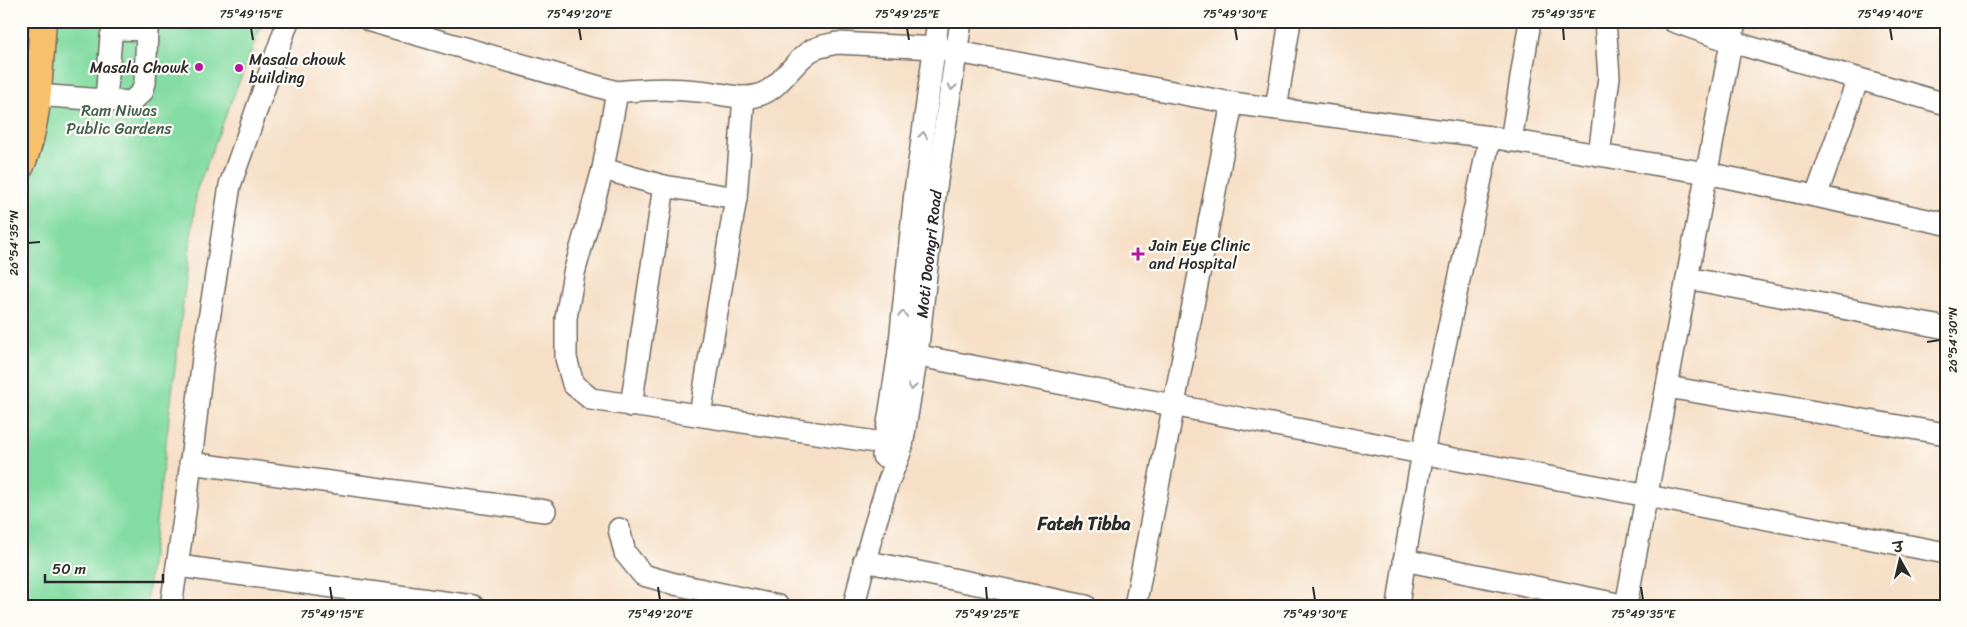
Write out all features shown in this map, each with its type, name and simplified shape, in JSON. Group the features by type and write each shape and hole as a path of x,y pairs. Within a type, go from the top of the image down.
{"main road":[{"path":"21,166 28,152 35,116 42,21"}],"street":[{"path":"171,606 178,566 203,358 230,186 288,21"},
{"path":"370,21 617,92 646,89 680,90 744,97 760,95 775,85 810,51 823,45 936,48 1232,103 1490,137 1707,173 1946,224"},
{"name":"Moti Doongri Road","path":"854,606 864,561 888,484 883,464 893,445 908,354 928,172 938,21"},
{"name":"Moti Doongri Road","path":"928,172 957,52 961,21"},
{"path":"1276,109 1290,21"},
{"path":"1511,141 1530,21"},
{"path":"1599,155 1609,77 1605,21"},
{"path":"1672,21 1732,42 1946,104"},
{"path":"1404,560 1626,606 1736,21"},
{"path":"1816,196 1858,79"},
{"path":"617,92 603,168 574,273 566,318 566,358 573,384 591,399 893,445"},
{"path":"36,95 106,100"},
{"path":"700,415 736,198 744,97"},
{"path":"1135,606 1172,404 1232,103"},
{"path":"1398,606 1404,560 1423,454 1490,137"},
{"path":"603,168 664,186 736,198"},
{"path":"631,406 664,186"},
{"path":"1687,278 1946,328"},
{"path":"908,354 1646,498 1946,553"},
{"path":"1667,387 1946,434"},
{"path":"190,463 545,511"},
{"path":"619,529 625,553 643,575 778,606"},
{"path":"864,561 1086,606"},
{"path":"178,566 473,606"}],"green space":[{"name":"Ram Niwas Public Gardens","path":"21,21 263,21 197,189 146,606 21,606"}],"place":[{"name":"Masala Chowk","path":"199,67"},
{"name":"Masala chowk building","path":"239,68"},
{"name":"Jain Eye Clinic and Hospital","path":"1138,254"}],"district":[{"name":"Fateh Tibba","path":"1084,524"}]}
